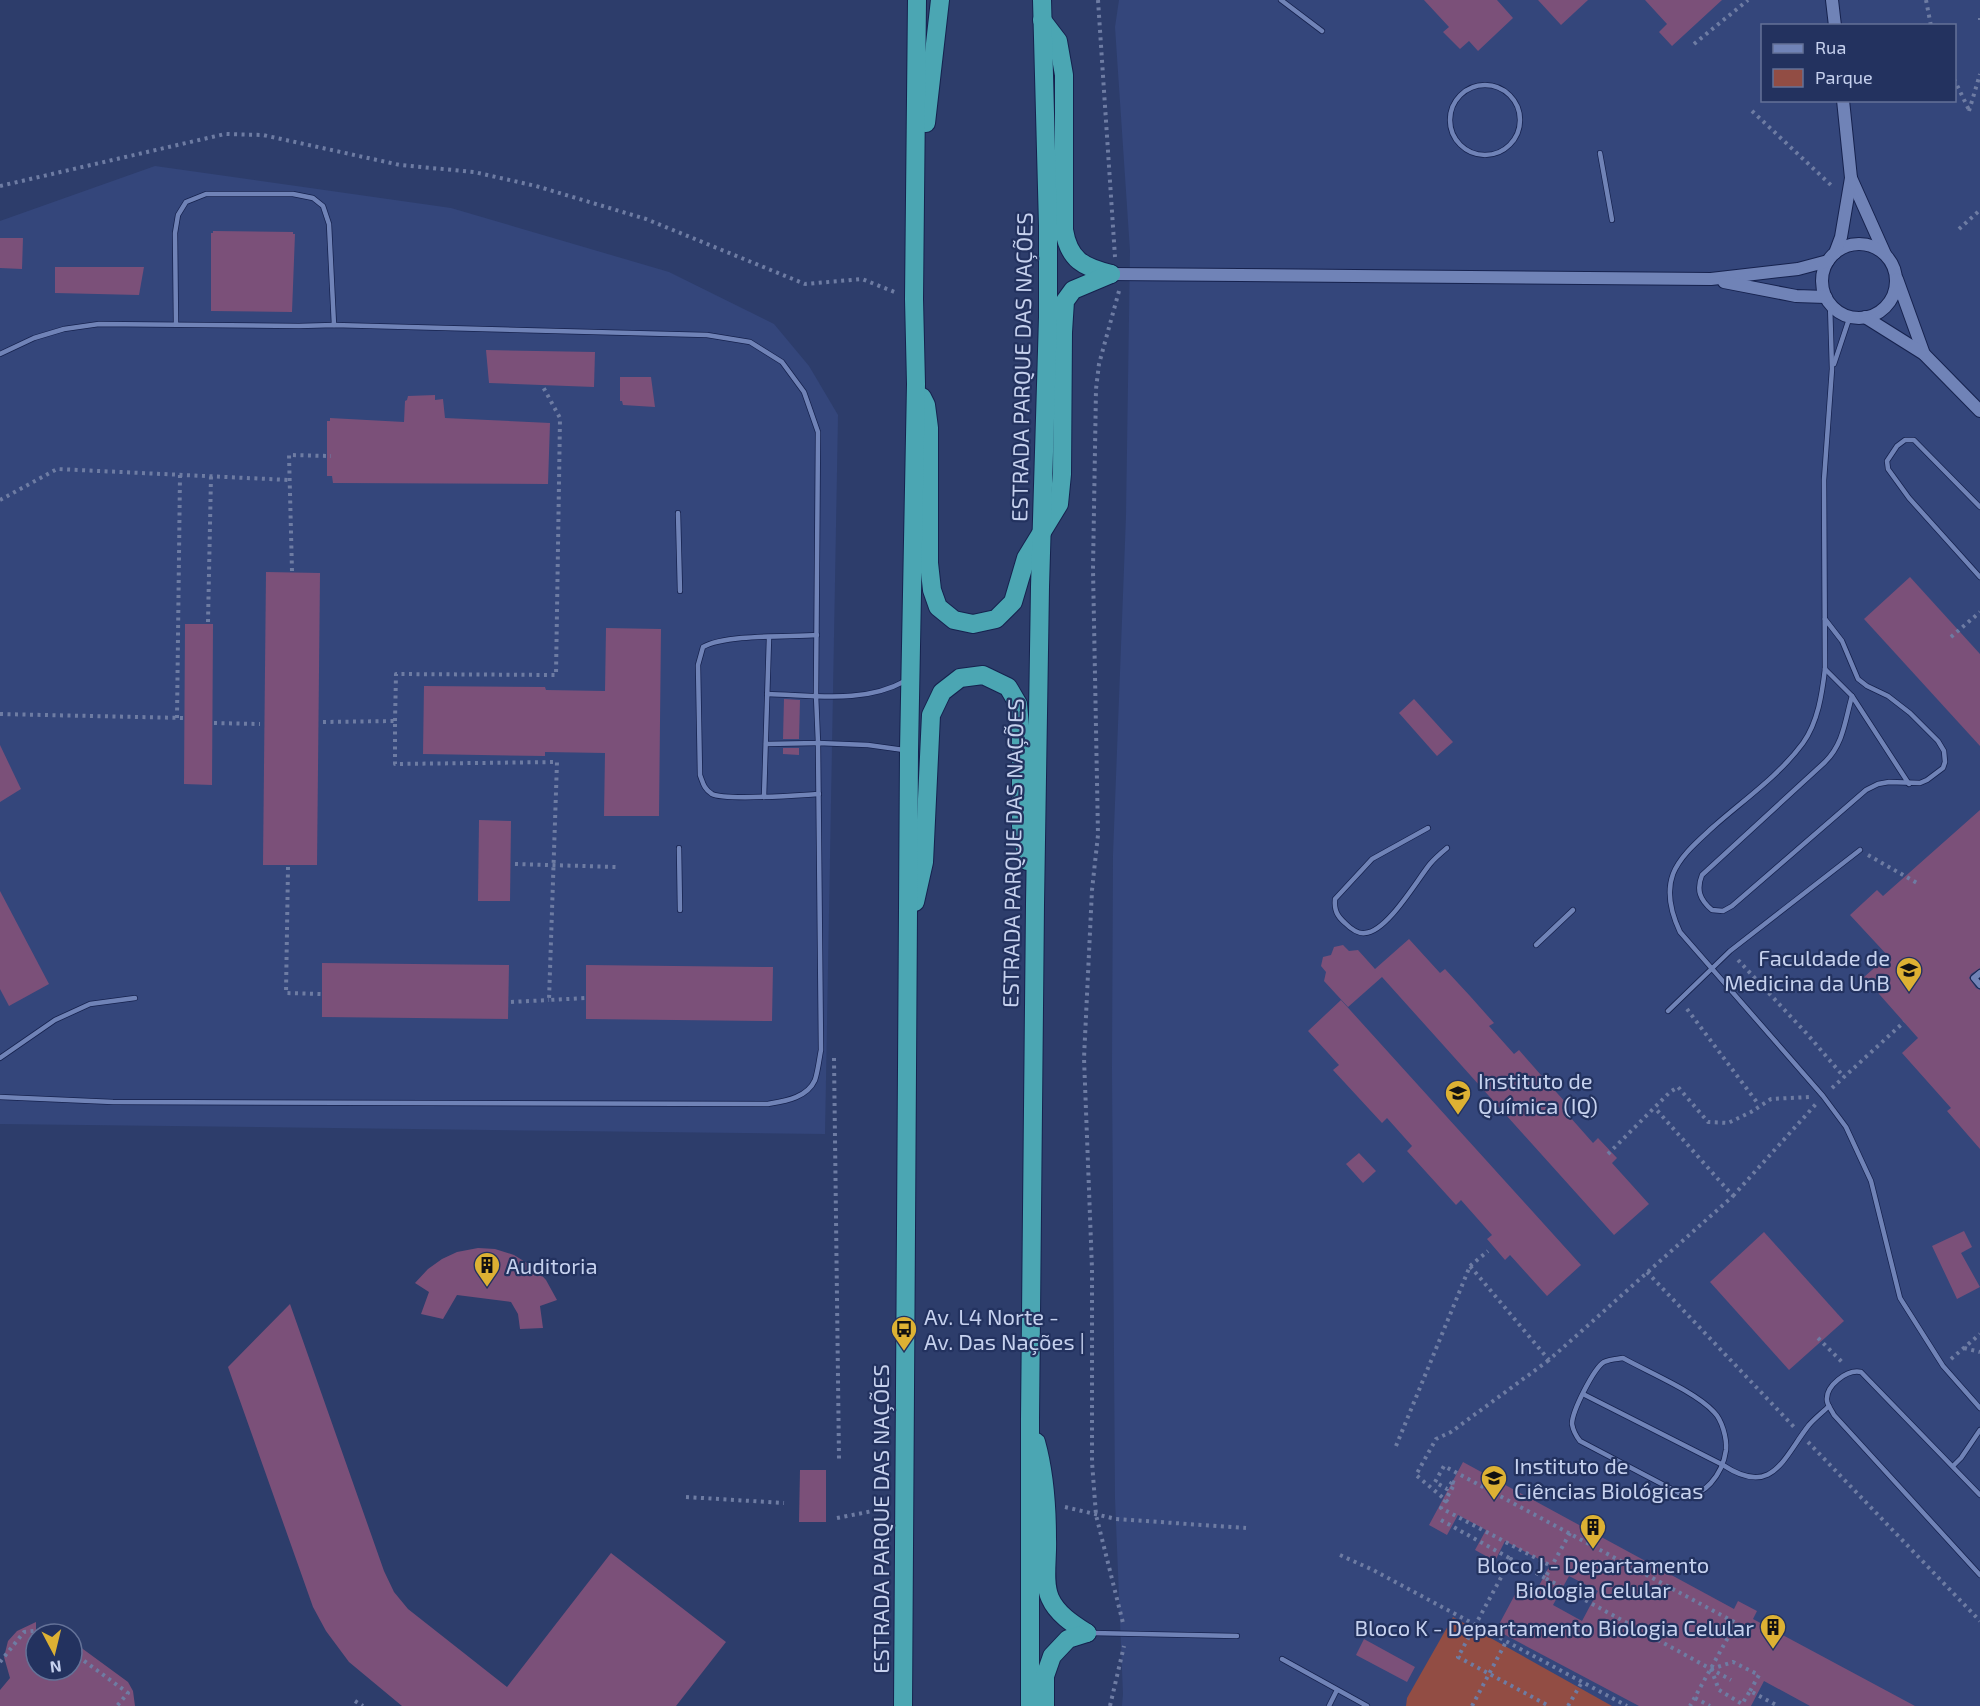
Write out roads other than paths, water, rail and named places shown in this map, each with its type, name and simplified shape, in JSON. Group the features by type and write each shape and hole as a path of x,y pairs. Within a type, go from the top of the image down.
{"highway":[{"name":"ESTRADA PARQUE DAS NAÇÕES","path":"903,1706 909,751 915,384 917,0"},
{"path":"915,193 940,0"},
{"name":"ESTRADA PARQUE DAS NAÇÕES","path":"1030,1706 1035,904 1048,317 1042,0"},
{"path":"1042,20 1058,41 1064,75 1064,230 1066,241 1071,253 1090,267 1113,267"},
{"path":"915,384 926,405 929,428 929,563 932,590 938,607 954,620 973,624 996,619 1012,602 1026,558 1059,504 1062,474 1065,301 1073,290 1113,267"},
{"path":"908,925 924,862 931,715 942,692 960,678 983,675 1008,687 1018,704 1021,737 1022,826 1035,904"},
{"path":"1030,1418 1042,1466 1047,1503 1047,1582 1050,1597 1056,1608 1086,1633"},
{"path":"1045,1706 1045,1676 1052,1656 1068,1639 1086,1633"}],"street":[{"path":"1832,0 1836,24"},
{"path":"1843,102 1851,178 1841,237 1823,279 1828,301 1839,312 1850,316 1865,317 1882,310 1893,295 1896,276"},
{"path":"1851,178 1886,255 1893,265 1924,354"},
{"path":"1113,267 1711,279 1798,269 1832,257 1843,248 1861,244 1886,255"},
{"path":"1711,279 1828,301"},
{"path":"1865,317 1924,354 1980,411"},
{"path":"1980,973 1974,978 1980,985"}],"lane":[{"path":"1281,0 1322,31"},
{"path":"1483,85 1495,86 1514,100 1519,110 1518,133 1503,150 1481,155 1470,152 1454,136 1450,125 1450,113 1462,94 1472,88 1483,85"},
{"path":"1599,153 1612,220"},
{"path":"176,324 175,233 178,215 186,202 206,194 293,194 313,198 323,206 329,224 334,325"},
{"path":"1828,301 1832,369 1824,480 1826,669 1821,700 1803,743 1769,780 1702,838 1683,858 1673,875 1671,913 1680,932 1823,1096 1846,1127 1871,1181 1900,1298 1943,1366 1980,1408"},
{"path":"1832,369 1850,316"},
{"path":"0,354 34,338 64,328 99,324 334,325 707,335 750,342 782,362 804,393 818,432 816,695 821,1050 815,1081 807,1090 795,1099 768,1104 113,1102 0,1097"},
{"path":"1980,507 1914,440 1905,440 1896,446 1890,455 1887,461 1888,469 1910,498 1980,577"},
{"path":"678,513 680,591"},
{"path":"1825,619 1842,641 1860,681 1896,701 1930,732 1944,751 1945,762 1939,773 1920,783 1889,782 1872,786 1732,906 1723,911 1712,910 1704,903 1698,890 1702,875 1833,754 1844,731 1852,696"},
{"path":"817,635 711,642 703,647 698,665 700,775 705,788 714,795 764,797 819,794"},
{"path":"764,797 769,638"},
{"path":"1826,669 1852,696 1909,784"},
{"path":"767,694 837,697 869,694 891,689 910,678"},
{"path":"766,744 868,745 909,751"},
{"path":"1428,828 1372,860 1335,899 1334,906 1337,915 1357,932 1365,933 1374,930 1400,906 1431,862 1447,848"},
{"path":"679,848 680,910"},
{"path":"1668,1011 1730,951 1860,850"},
{"path":"1536,945 1573,910"},
{"path":"0,1058 55,1020 90,1004 135,998"},
{"path":"1623,1358 1698,1398 1715,1413 1725,1434 1726,1448 1723,1465 1708,1487 1690,1496 1679,1493 1580,1441 1575,1435 1572,1424 1583,1394 1599,1366 1606,1361 1623,1358"},
{"path":"1980,1494 1861,1372 1851,1371 1837,1381 1828,1393 1827,1401 1834,1415 1980,1575"},
{"path":"1583,1394 1735,1473 1760,1477 1774,1472 1809,1426 1829,1406"},
{"path":"1953,1466 1980,1430"},
{"path":"1086,1633 1237,1636"},
{"path":"1282,1659 1367,1706"},
{"path":"1329,1706 1336,1690"}],"place":[{"name":"Faculdade de Medicina da UnB","path":"1909,993"},
{"name":"Instituto de Química (IQ)","path":"1458,1116"},
{"name":"Auditoria","path":"487,1288"},
{"name":"Av. L4 Norte - Av. Das Nações |","path":"904,1352"},
{"name":"Instituto de Ciências Biológicas","path":"1494,1501"},
{"name":"Bloco J - Departamento Biologia Celular","path":"1593,1550"},
{"name":"Bloco K - Departamento Biologia Celular","path":"1773,1650"}]}
